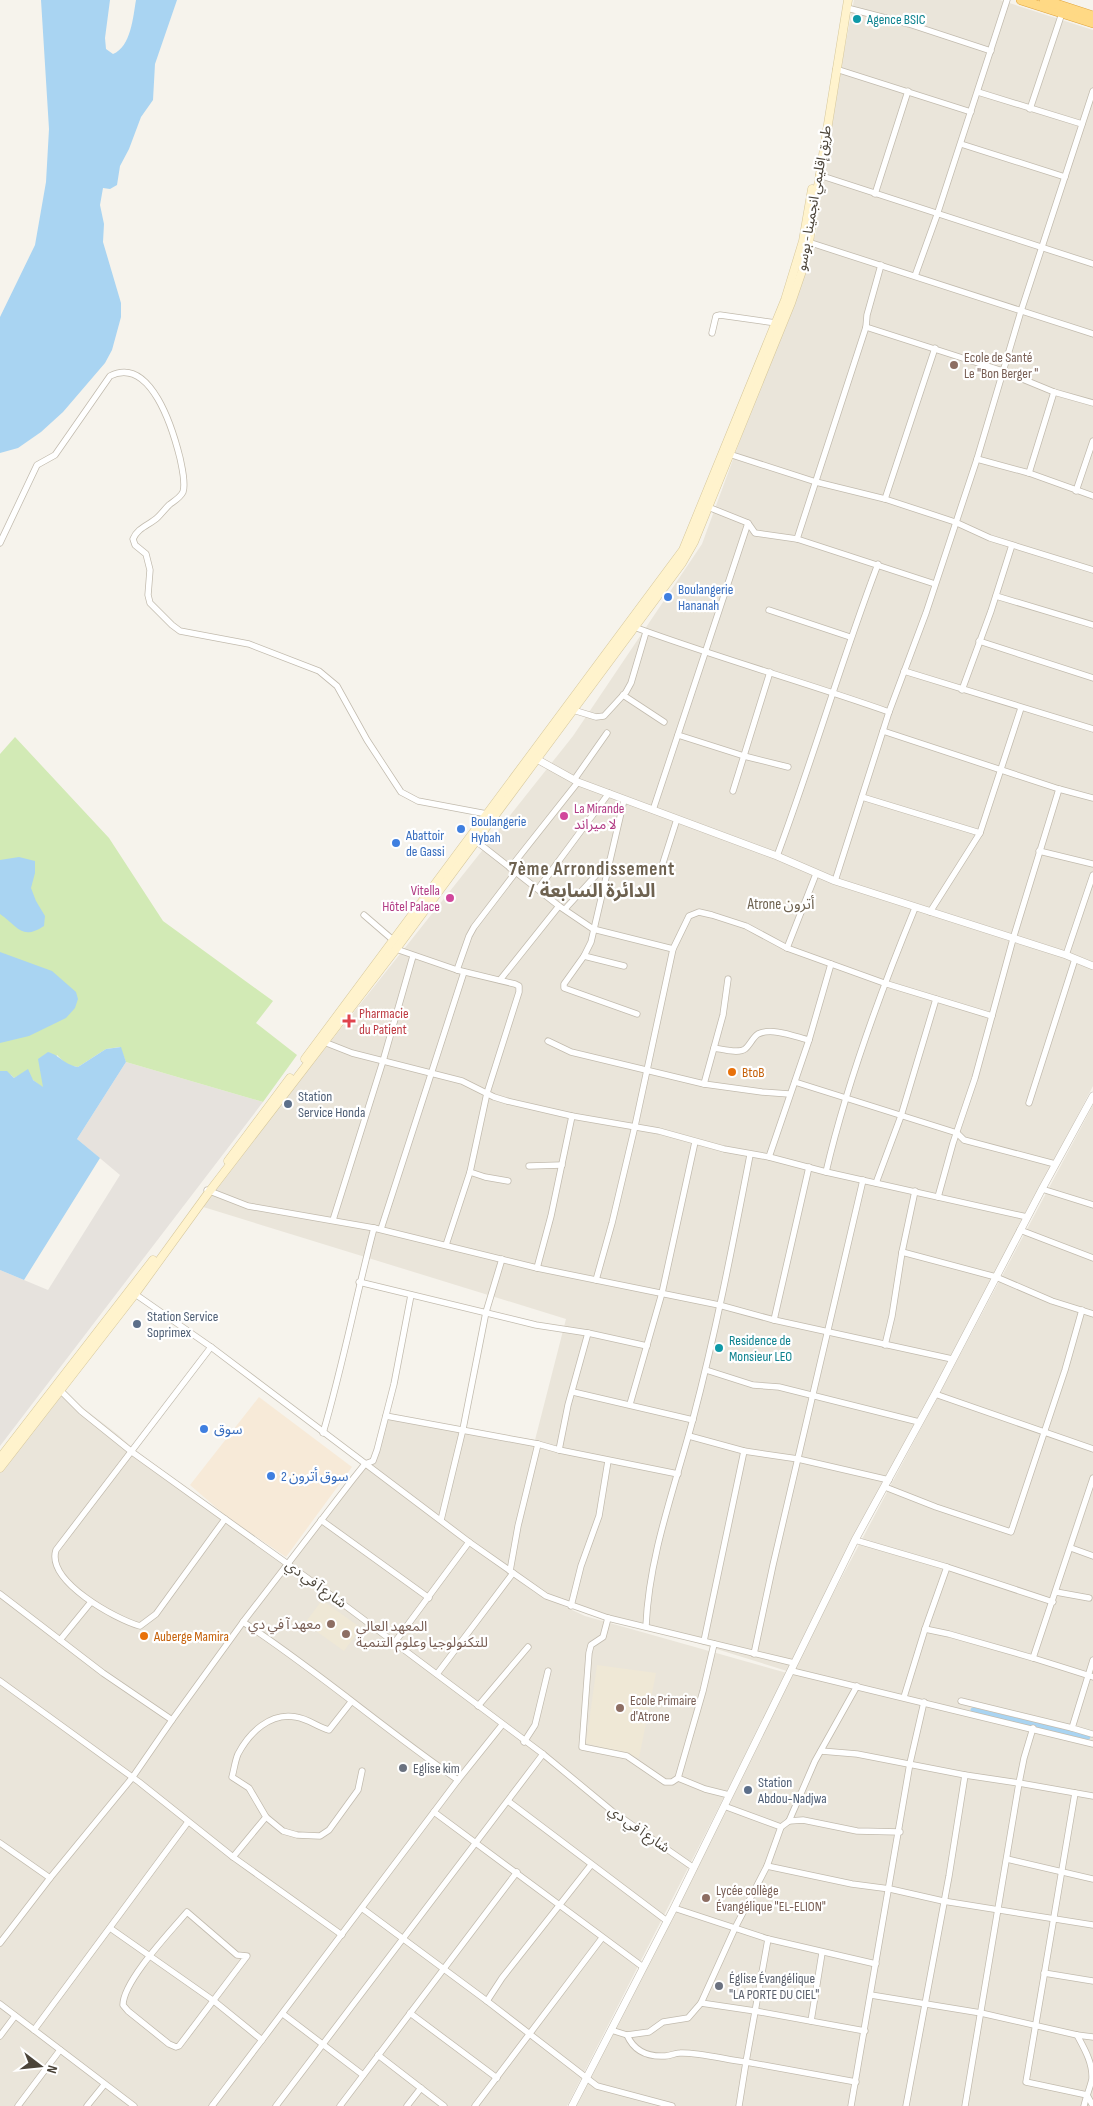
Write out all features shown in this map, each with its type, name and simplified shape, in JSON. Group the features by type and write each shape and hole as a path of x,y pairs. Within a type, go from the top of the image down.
{"highway":[{"path":"1021,0 1093,23"},
{"path":"1044,0 1093,16"}],"main road":[{"name":"طريق إقليمي انجمينا - بوسو","path":"742,416 791,303 802,271 844,0"},
{"name":"طريق إقليمي انجمينا - بوسو","path":"742,416 806,241 848,4"},
{"path":"0,1468 57,1387 135,1294 208,1191 487,814 573,710 688,553 729,454 742,416"},
{"path":"0,1458 396,949 476,841 571,704 683,550 742,416"}],"street":[{"path":"915,276 972,112 1007,0"},
{"path":"848,4 991,51"},
{"path":"1030,109 1062,13"},
{"path":"836,69 972,112"},
{"path":"875,194 908,91"},
{"path":"978,92 1082,124"},
{"path":"835,881 889,712 936,584 977,458 1021,311 1092,94"},
{"path":"961,144 1065,177"},
{"path":"819,175 937,215 1093,264"},
{"path":"806,241 1093,334"},
{"path":"797,538 866,327 867,315 881,264"},
{"path":"712,333 716,316 720,315 776,323"},
{"path":"866,327 935,348 1003,371 1054,392 1093,403"},
{"path":"885,499 935,348"},
{"path":"0,543 37,465 55,455 110,376 122,372 135,376 152,389 168,417 175,437 184,487 179,498 157,518 136,532 133,538 135,545 146,554 150,570 148,594 150,602 164,618 180,631 249,644 319,670 337,686 367,740 401,792 418,801 487,814"},
{"path":"1029,473 1054,392"},
{"path":"1076,491 1092,446"},
{"path":"729,454 816,482 885,499 955,522 983,535 1012,545 1093,570"},
{"path":"977,458 1029,473 1093,496"},
{"path":"708,507 748,523 755,533 797,538 936,584"},
{"path":"653,810 748,523"},
{"path":"962,690 1012,545"},
{"path":"777,856 807,774 850,637 878,564"},
{"path":"996,596 1093,625"},
{"path":"769,610 850,637"},
{"path":"634,627 704,653 770,672 889,712"},
{"path":"573,710 596,717 604,716 623,695 634,676 646,632"},
{"path":"979,641 1093,678"},
{"path":"904,671 1093,729"},
{"path":"733,791 770,672"},
{"path":"623,695 664,722"},
{"path":"930,912 980,833 1021,708"},
{"path":"883,731 1058,789 1093,798"},
{"path":"510,868 576,781 607,733"},
{"path":"678,735 744,756 788,767"},
{"path":"533,758 576,781 777,856 816,874 915,908 1066,955 1093,966"},
{"path":"938,1197 975,1078 1013,939 1058,789"},
{"path":"538,889 609,793"},
{"path":"862,797 980,833"},
{"path":"624,800 591,942 584,956 564,984 564,988 637,1014"},
{"path":"661,869 677,819"},
{"path":"476,841 559,906 593,929 673,949"},
{"path":"1039,851 1093,864"},
{"path":"565,910 610,859"},
{"path":"457,970 469,936 516,872"},
{"path":"787,948 816,874"},
{"path":"1066,955 1093,876"},
{"path":"500,980 559,906"},
{"path":"826,1172 836,1131 884,983 915,908"},
{"path":"596,1280 612,1223 635,1126 673,949 689,916 699,912 746,926 787,948 884,983 992,1016"},
{"path":"364,915 393,940"},
{"path":"396,949 457,970 519,986 519,992 487,1093 470,1172 446,1245"},
{"path":"332,1220 383,1061 413,956"},
{"path":"584,956 624,966"},
{"path":"1029,1103 1074,959"},
{"path":"769,1157 809,1040 831,964"},
{"path":"381,1229 433,1073 464,972"},
{"path":"704,1084 723,1015 728,979"},
{"path":"876,1183 901,1116 936,999"},
{"path":"714,1048 740,1051 745,1049 758,1034 764,1032 773,1032 809,1040"},
{"path":"548,1041 570,1052 704,1084 789,1094"},
{"path":"324,1042 352,1053 462,1081 506,1101 572,1116 659,1131 750,1155 769,1157 826,1172 1027,1217"},
{"path":"795,1082 957,1133 964,1140 1055,1164"},
{"path":"572,2106 694,1868 855,1540 920,1422 952,1358 1093,1096"},
{"path":"538,1268 572,1116"},
{"path":"630,1404 662,1293 695,1142"},
{"path":"646,1626 660,1539 706,1370 719,1305 730,1265 750,1155"},
{"path":"529,1166 562,1165"},
{"path":"774,1320 809,1168"},
{"path":"470,1172 508,1181"},
{"path":"754,1654 863,1180"},
{"path":"1042,1189 1093,1205"},
{"path":"208,1191 248,1206 381,1229 538,1268 719,1305 774,1320 952,1358"},
{"path":"885,1345 915,1191"},
{"path":"323,1433 336,1390 359,1282 374,1228"},
{"path":"1020,1230 1093,1258"},
{"path":"902,1252 996,1277 1052,1301 1093,1314"},
{"path":"441,1520 463,1429 486,1312 502,1259"},
{"path":"359,1282 536,1325 588,1333 646,1346"},
{"path":"135,1294 211,1347 469,1542 546,1596 608,1618 794,1664"},
{"path":"0,1943 50,1878 132,1778 172,1720 321,1520 365,1464 373,1461 394,1384 411,1295"},
{"path":"689,1436 744,1451 798,1459 887,1483 936,1507 1011,1532 1063,1378 1082,1310"},
{"path":"559,1450 568,1405 588,1333"},
{"path":"211,1347 56,1550 54,1554 55,1563 60,1574 92,1602 128,1623 140,1626 156,1614 224,1519"},
{"path":"706,1370 753,1385 779,1387 920,1422"},
{"name":"شارع آ في دي","path":"57,1387 81,1411 132,1452 395,1642 502,1726 543,1754 612,1811 694,1868"},
{"path":"573,1392 693,1420"},
{"path":"934,1394 1093,1449"},
{"path":"386,1416 463,1429 538,1444 608,1461 678,1474"},
{"path":"437,1674 511,1572 518,1526 538,1444"},
{"path":"704,1641 744,1451"},
{"path":"572,1606 581,1566 599,1516 608,1461"},
{"path":"1033,1658 1093,1478"},
{"path":"321,1520 429,1598"},
{"path":"855,1540 948,1567 1053,1602"},
{"path":"395,1642 469,1542"},
{"path":"1070,1548 1093,1556"},
{"path":"904,1697 925,1629 948,1567"},
{"path":"1056,1592 1089,1598"},
{"path":"0,1594 104,1673 172,1720"},
{"path":"60,1640 92,1602"},
{"path":"608,1618 603,1637 591,1645 589,1653 582,1747 627,1756 665,1782 672,1782 678,1778 703,1691 714,1644"},
{"path":"244,1622 458,1780"},
{"path":"925,1629 1033,1658 1090,1677"},
{"path":"478,1706 528,1646"},
{"path":"1072,1728 1090,1677 1093,1660"},
{"path":"524,1742 535,1724 548,1671"},
{"path":"792,1671 1091,1743 1093,1734 961,1701"},
{"path":"0,1681 132,1778 233,1857 342,1936"},
{"path":"611,2030 627,2035 649,2032 663,2022 688,2018 701,2003 734,1928 767,1866 781,1827 789,1821 821,1751 857,1686"},
{"path":"351,1702 329,1730 311,1721 294,1716 279,1716 255,1730 237,1756 232,1777 249,1788 266,1818 283,1831 297,1835 320,1836 329,1830 358,1790 362,1770"},
{"path":"851,2106 900,1832 910,1763 924,1702"},
{"path":"212,2106 363,1909 458,1780 502,1726"},
{"path":"964,2106 1019,1783 1032,1728"},
{"path":"821,1751 857,1754 965,1775 1093,1796"},
{"path":"276,2106 543,1754"},
{"path":"906,2106 949,1876 965,1775"},
{"path":"678,1778 729,1795"},
{"path":"1076,1794 1026,2082 1086,2095 1093,2106"},
{"path":"508,1801 590,1865 667,1921"},
{"path":"724,1806 781,1827"},
{"path":"434,1812 518,1872 602,1938 644,1967"},
{"path":"233,1857 266,1818"},
{"path":"789,1821 803,1820 857,1831 900,1832"},
{"path":"34,2030 188,1822"},
{"path":"0,1843 50,1878"},
{"path":"1007,1859 1093,1879"},
{"path":"487,2000 590,1865"},
{"path":"767,1866 943,1901 1093,1925"},
{"path":"340,2106 443,1968 518,1872"},
{"path":"674,1908 768,1939 876,1964"},
{"path":"363,1909 487,2000 597,2086 609,2091 672,2106"},
{"path":"187,1912 238,1955 248,1956 179,2046 176,2046 169,2044 123,2005 123,1996 150,1955 187,1912"},
{"path":"110,1928 214,2001 262,2040"},
{"path":"475,2106 498,2078 510,2059 531,2035 602,1938"},
{"path":"739,2106 768,1939"},
{"path":"811,2021 822,1953"},
{"path":"1044,1973 1093,1981"},
{"path":"871,1996 981,2013 1093,2037"},
{"path":"701,2003 865,2031"},
{"path":"0,2004 134,2106"},
{"path":"410,2013 498,2078"},
{"path":"283,2014 363,2075"},
{"path":"0,2036 15,2016"},
{"path":"627,2035 631,2044 637,2050 650,2055 666,2056 680,2052 856,2082"},
{"path":"1077,2035 1089,2056 1092,2068 1092,2078 1084,2106"},
{"path":"18,2106 60,2050"},
{"path":"378,2055 444,2106"},
{"path":"87,2106 104,2084"},
{"path":"408,2106 421,2088"}],"shaded area":[{"path":"854,0 1000,0 1093,30 1093,1086 787,1671 608,1617 547,1596 372,1469 383,1414 535,1440 566,1319 200,1206 573,736 702,544 816,233 835,98"},
{"path":"126,1062 263,1102 0,1446 0,1270 48,1290 120,1175 77,1139"},
{"path":"1093,1105 1093,1745 793,1669"},
{"path":"60,1390 134,1449 289,1564 363,1465 534,1592 585,1616 787,1673 567,2106 0,2106 0,1467"},
{"name":"سوق أترون 2","path":"259,1397 352,1467 286,1557 227,1517 190,1485"},
{"path":"322,1600 361,1628 344,1651 316,1631 318,1627 315,1630 305,1623"},
{"name":"Ecole Primaire d'Atrone","path":"597,1665 656,1673 639,1758 586,1743"},
{"path":"792,1673 1093,1746 1093,2106 575,2106"}],"green space":[{"path":"15,737 109,838 163,921 273,1001 256,1023 297,1055 263,1102 126,1062 120,1047 106,1049 78,1067 67,1065 57,1055 43,1088 33,1080 20,1075 14,1078 0,1071 0,754"}],"water":[{"path":"41,0 110,0 105,38 106,49 113,54 124,45 130,31 136,0 177,0 155,64 153,100 141,117 129,149 120,166 117,185 110,189 103,188 100,205 104,224 103,242 121,303 121,317 112,350 105,363 63,412 41,432 18,448 0,453 0,317 35,245 46,182 49,129"},
{"path":"19,857 35,861 35,873 31,888 45,916 44,926 30,932 20,930 0,914 0,860"},
{"path":"0,952 52,971 76,992 78,999 75,1008 66,1018 29,1036 0,1043"},
{"path":"121,1047 126,1062 77,1139 100,1158 24,1280 0,1270 0,1071 7,1071 14,1078 28,1069 33,1080 43,1087 38,1059 48,1052 78,1067 106,1049"}],"waterway":[{"path":"973,1710 1088,1737"}],"place":[{"name":"Agence BSIC","path":"857,19"},
{"name":"Ecole de Santé Le \"Bon Berger \"","path":"954,365"},
{"name":"Boulangerie Hananah","path":"668,597"},
{"name":"La Mirande لا ميراند","path":"564,816"},
{"name":"Boulangerie Hybah","path":"461,829"},
{"name":"Abattoir de Gassi","path":"396,843"},
{"name":"Vitella Hôtel Palace","path":"450,898"},
{"name":"Pharmacie du Patient","path":"349,1021"},
{"name":"BtoB","path":"732,1072"},
{"name":"Station Service Honda","path":"288,1104"},
{"name":"Station Service Soprimex","path":"137,1324"},
{"name":"Residence de Monsieur LEO","path":"719,1348"},
{"name":"سوق","path":"204,1429"},
{"name":"سوق أترون 2","path":"271,1476"},
{"name":"معهد آ في دي","path":"331,1624"},
{"name":"المعهد العالي للتكنولوجيا وعلوم التنمية","path":"346,1634"},
{"name":"Auberge Mamira","path":"144,1636"},
{"name":"Ecole Primaire d'Atrone","path":"620,1708"},
{"name":"Eglise kim","path":"403,1768"},
{"name":"Station Abdou-Nadjwa","path":"748,1790"},
{"name":"Lycée collège Évangélique \"EL-ELION\"","path":"706,1898"},
{"name":"Église Évangélique \"LA PORTE DU CIEL\"","path":"719,1986"}],"district":[{"name":"7ème Arrondissement / الدائرة السابعة","path":"592,880"},
{"name":"Atrone أترون","path":"781,904"}]}
